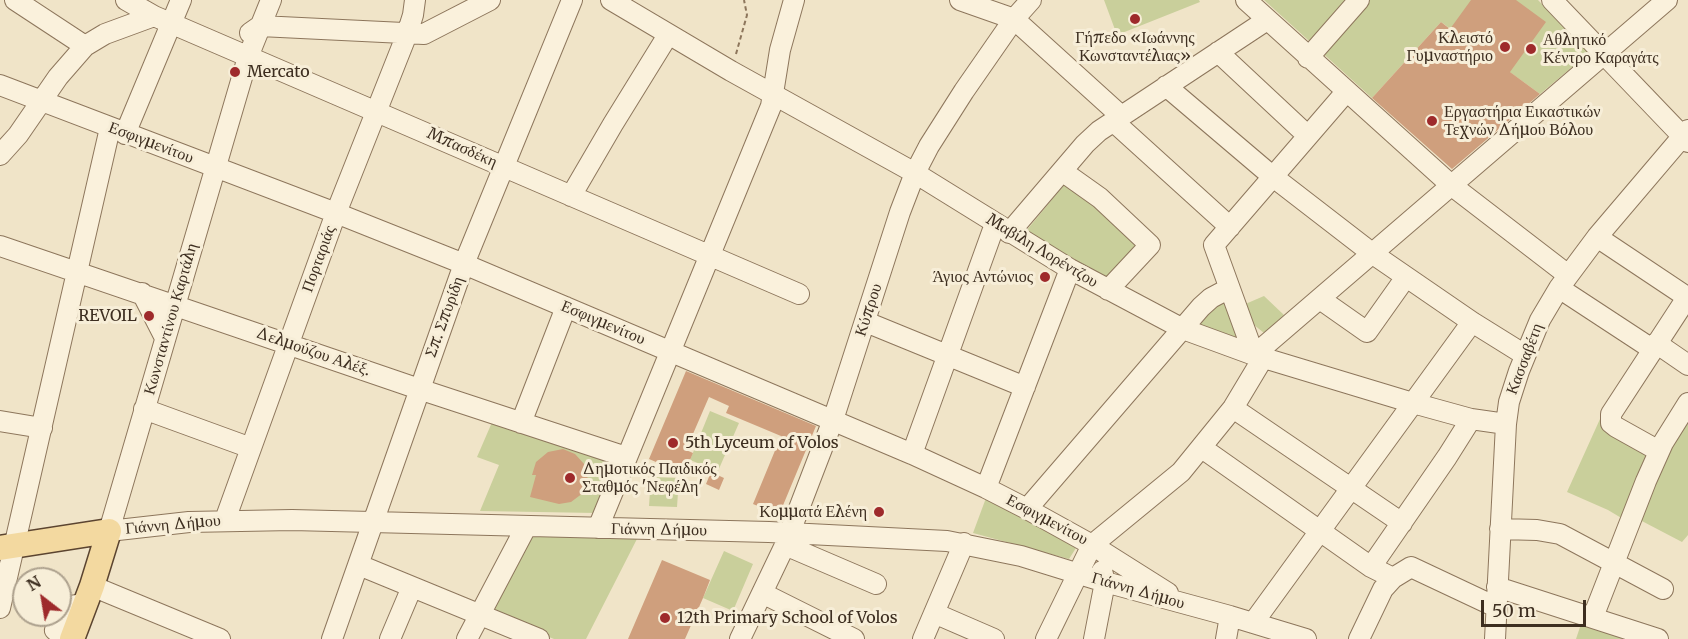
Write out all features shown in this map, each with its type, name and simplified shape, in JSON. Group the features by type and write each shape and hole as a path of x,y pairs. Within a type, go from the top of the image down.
{"main road":[{"name":"Γιάννη Δήμου","path":"8,547 109,531"},
{"name":"Κωνσταντίνου Καρτάλη","path":"72,639 109,531"}],"street":[{"path":"15,0 85,46"},
{"path":"0,608 8,547 42,428 77,271 117,131 163,20 181,0"},
{"name":"Κωνσταντίνου Καρτάλη","path":"109,531 248,57 271,0"},
{"name":"Πορταριάς","path":"225,520 336,213 407,34 415,0"},
{"path":"228,48 260,26 407,34 429,32 490,0"},
{"name":"Σπ. Σπυρίδη","path":"332,639 464,264 573,0"},
{"name":"Μαβίλη Λορέντζου","path":"611,0 731,71 915,173 1070,269 1183,329 1258,356 1413,403 1471,419 1506,424"},
{"path":"598,528 669,351 711,256 774,95 780,50 795,0"},
{"path":"960,0 1014,19 1230,227"},
{"name":"Κύπρου","path":"740,639 787,539 833,420 900,212 915,173 950,111 1014,19 1030,0"},
{"path":"1245,0 1450,185 1563,281 1654,346 1688,365"},
{"path":"1308,58 1359,0"},
{"path":"1552,0 1686,136"},
{"path":"1046,639 1092,545 1181,472 1233,408 1258,356 1450,185 1667,0"},
{"name":"Μπασδέκη","path":"128,1 163,20 377,110 799,294"},
{"path":"0,155 18,135 71,60 85,46 105,34 163,20"},
{"path":"912,454 948,355 1002,228 1062,171 1092,137 1117,118 1267,20"},
{"path":"571,196 668,35"},
{"path":"1218,52 1308,136"},
{"name":"Εσφιγμενίτου","path":"0,86 464,264 912,454 1027,509 1092,545 1185,604"},
{"path":"1166,86 1272,176 1373,254 1472,322 1525,355"},
{"path":"1258,356 1228,289 1214,248 1272,176 1346,92"},
{"name":"Κασσαβέτη","path":"1495,639 1506,424 1514,386 1525,355 1540,320 1563,281 1597,237 1686,136"},
{"path":"1062,171 1100,198 1150,245 1108,290"},
{"path":"1597,237 1688,297 1614,408 1610,418 1611,423 1616,427 1659,451"},
{"name":"Δελμούζου Αλέξ.","path":"0,246 626,457"},
{"path":"986,488 1070,269"},
{"path":"1320,299 1366,332 1406,277"},
{"path":"1027,509 1207,302 1228,289"},
{"path":"142,293 165,338"},
{"path":"521,423 566,308"},
{"path":"866,322 1025,387"},
{"path":"1253,623 1472,322"},
{"path":"1593,618 1659,451 1688,403"},
{"path":"1233,408 1402,523"},
{"path":"144,409 251,448"},
{"path":"1371,567 1471,419"},
{"path":"0,421 42,428"},
{"path":"1202,448 1322,530 1371,567 1394,578"},
{"name":"Γιάννη Δήμου","path":"109,531 166,523 292,520 598,528 787,539 964,543 1021,556 1306,639"},
{"path":"467,639 526,527"},
{"path":"1500,529 1552,532 1663,589"},
{"path":"787,539 876,584"},
{"path":"923,639 964,543"},
{"path":"1092,545 1105,582 1094,639"},
{"path":"359,565 539,639"},
{"path":"1359,639 1383,588 1394,578 1413,567 1496,607"},
{"path":"390,639 412,587"},
{"path":"1497,587 1658,639"},
{"path":"762,593 854,639"},
{"path":"65,639 55,630 63,606 88,595 218,639"},
{"path":"934,613 994,639"},
{"path":"1226,639 1230,616"}],"path":[{"path":"731,71 747,15 744,0"}],"green space":[{"name":"Γήπεδο «Ιωάννης Κωνσταντέλιας»","path":"1104,0 1199,0 1200,2 1117,35"},
{"name":"Αθλητικό Κέντρο Καραγάτς","path":"1264,0 1538,0 1589,53 1540,94 1441,22 1372,98"},
{"path":"1064,185 1098,205 1135,240 1135,249 1108,279 1026,231"},
{"path":"1264,296 1284,315 1264,333 1248,320 1243,305"},
{"path":"1222,299 1228,301 1239,342 1196,326 1200,315"},
{"path":"710,411 739,423 718,471 690,460"},
{"path":"1688,417 1688,535 1682,542 1638,519 1666,453"},
{"path":"1600,419 1612,430 1648,453 1623,519 1567,492"},
{"path":"493,420 617,461 596,513 480,511 499,465 477,457"},
{"path":"651,477 679,478 677,507 649,506"},
{"path":"986,498 1076,548 1069,559 973,533"},
{"path":"529,533 639,535 586,639 554,639 487,612"},
{"path":"724,551 753,564 733,611 703,598"},
{"path":"1582,621 1637,639 1576,639"}],"building":[{"path":"1471,0 1516,0 1546,22 1510,72 1540,94 1452,169 1372,98 1441,22 1450,29"},
{"name":"5th Lyceum of Volos","path":"686,371 816,426 779,515 753,504 781,436 726,413 729,406 709,397 686,450 693,453 684,474 649,459"},
{"name":"Δημοτικός Παιδικός Σταθμός 'Νεφέλη'","path":"563,449 575,454 585,465 588,480 583,493 571,502 559,504 530,497 536,475 532,475 536,462 548,452"},
{"path":"711,472 724,478 719,490 706,484"},
{"name":"12th Primary School of Volos","path":"662,560 710,580 703,598 685,639 628,639"}],"place":[{"name":"Γήπεδο «Ιωάννης Κωνσταντέλιας»","path":"1135,19"},
{"name":"Κλειστό Γυμναστήριο","path":"1505,47"},
{"name":"Αθλητικό Κέντρο Καραγάτς","path":"1531,49"},
{"name":"Mercato","path":"235,72"},
{"name":"Εργαστήρια Εικαστικών Τεχνών Δήμου Βόλου","path":"1432,121"},
{"name":"Άγιος Αντώνιος","path":"1045,277"},
{"name":"REVOIL","path":"149,316"},
{"name":"5th Lyceum of Volos","path":"673,443"},
{"name":"Δημοτικός Παιδικός Σταθμός 'Νεφέλη'","path":"570,478"},
{"name":"Κομματά Ελένη","path":"879,512"},
{"name":"12th Primary School of Volos","path":"665,618"}]}
